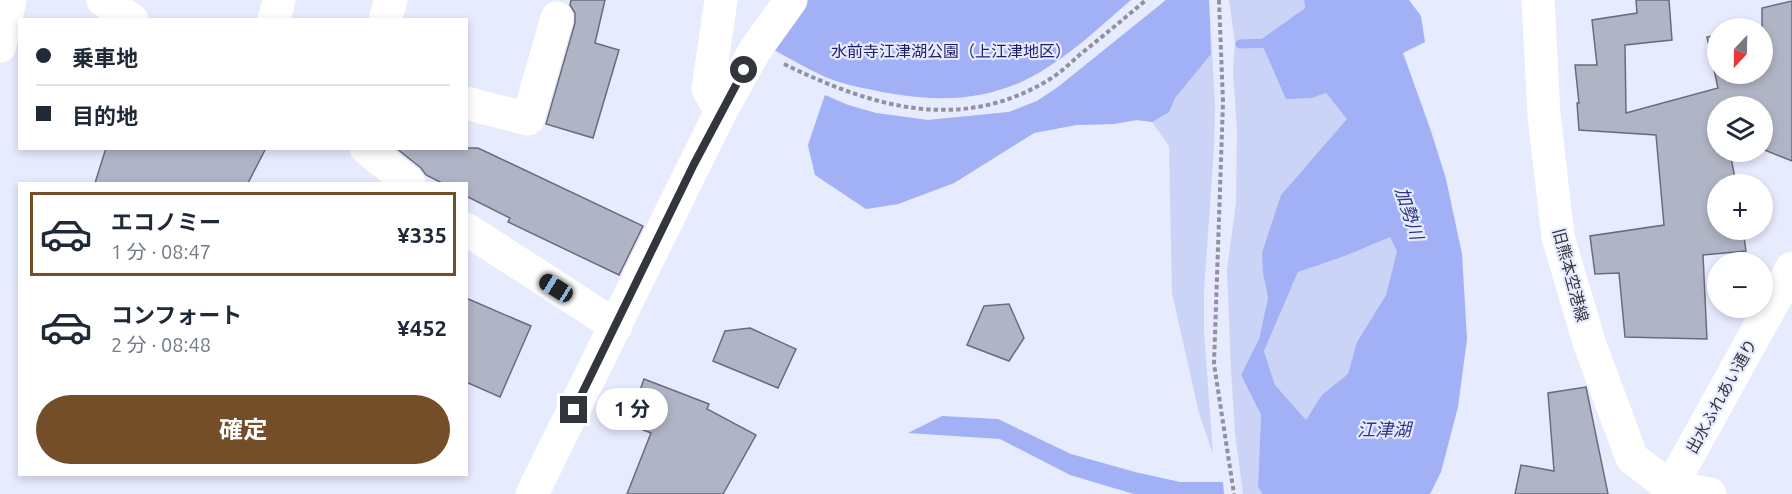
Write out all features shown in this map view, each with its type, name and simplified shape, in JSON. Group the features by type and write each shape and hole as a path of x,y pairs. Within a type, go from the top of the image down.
{"street":[{"path":"0,46 10,0"},
{"path":"103,0 129,18"},
{"path":"274,18 279,0"},
{"path":"386,18 391,0"},
{"path":"721,0 708,89 721,111"},
{"path":"532,494 721,111 755,50 792,0"},
{"name":"旧熊本空港線","path":"1538,0 1544,116 1558,237 1590,345 1632,458 1669,490"},
{"path":"468,104 528,119 557,18"},
{"path":"368,150 408,182"},
{"path":"468,230 616,326"},
{"name":"出水ふれあい通り","path":"1669,490 1792,268"},
{"path":"1669,490 1710,494"}],"path":[{"path":"755,50 843,92 890,105 938,111 979,107 1019,96 1052,78 1146,0"},
{"path":"1219,0 1223,102 1214,364 1234,494"}],"shaded area":[{"path":"1166,0 1209,0 1215,105 1204,291 1204,332 1213,454 1199,413 1172,293 1169,146 1152,122 1137,120 1113,124 1076,125 1034,133 954,183 898,204 866,209 815,175 808,145 825,95 876,113 928,120 1009,112 1037,101 1058,87"},
{"path":"1229,0 1304,0 1305,8 1260,40 1312,98 1326,93 1348,119 1281,195 1263,273 1268,298 1259,339 1241,375 1261,415 1258,486 1262,494 1243,494 1235,433 1227,270 1236,203 1237,130 1233,72 1235,42"},
{"path":"1390,236 1397,251 1386,295 1357,342 1348,374 1323,395 1306,421 1275,385 1264,351 1298,272 1345,256"}],"water":[{"name":"水前寺江津湖公園（上江津地区）","path":"803,0 1131,0 1068,54 1025,80 986,94 925,98 841,83 812,71 767,46"},
{"path":"1166,0 1209,0 1211,54 1175,98 1169,112 1152,122 1137,120 1113,124 1076,125 1034,133 954,183 898,204 866,209 815,175 808,145 825,95 876,113 928,120 1009,112 1037,101 1058,87"},
{"name":"江津湖","path":"1304,0 1409,0 1421,16 1425,42 1403,53 1446,179 1462,254 1467,339 1458,407 1441,472 1430,494 1262,494 1258,486 1261,415 1241,375 1259,339 1268,298 1262,253 1281,195 1347,119 1326,93 1312,98 1286,99 1260,40 1305,8","holes":["1390,237 1397,251 1386,295 1357,342 1348,374 1322,395 1306,420 1275,385 1264,351 1298,272"]},
{"path":"942,416 998,419 1071,454 1135,472 1180,482 1223,482 1224,494 1134,494 1070,475 1000,439 908,433"}],"building":[{"path":"571,0 605,0 595,43 619,50 593,138 546,124 575,23 575,13 570,5"},
{"path":"1636,0 1669,0 1672,40 1625,45 1626,113 1718,88 1717,84 1773,84 1773,18 1762,18 1762,8 1792,1 1792,161 1773,153 1773,96 1707,96 1707,162 1732,162 1734,174 1707,174 1707,240 1744,240 1746,251 1707,252 1707,255 1703,255 1707,339 1625,337 1619,273 1595,274 1590,236 1664,225 1656,135 1579,130 1575,65 1597,65 1592,20 1637,13"},
{"path":"478,148 643,226 619,275 508,222 510,218 468,197 468,182 440,182 426,175 421,168 398,150"},
{"path":"105,150 265,150 249,182 95,182"},
{"path":"468,299 531,326 500,397 468,383"},
{"path":"1009,304 1024,338 1009,361 967,345 984,306"},
{"path":"750,328 796,349 778,388 713,361 725,331"},
{"path":"644,379 709,404 707,409 756,435 723,494 627,494 651,433 628,424"},
{"path":"1586,387 1608,494 1515,494 1521,465 1554,471 1548,393"}],"waterway":[{"path":"1240,44 1273,43"}],"route":[{"path":"574,410 694,164 744,70"}],"water label":[{"name":"加勢川","path":"1410,213"}]}
